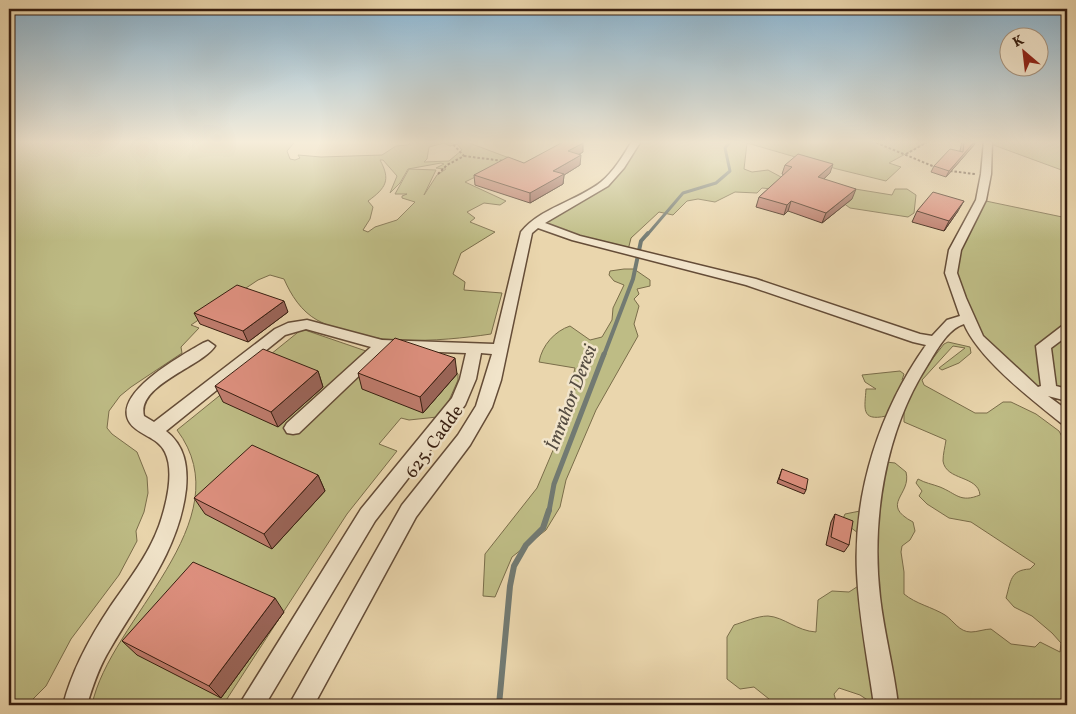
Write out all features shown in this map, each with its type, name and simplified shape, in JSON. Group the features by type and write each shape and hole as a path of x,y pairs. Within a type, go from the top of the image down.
{"street":[{"name":"625. Cadde","path":"301,705 409,511 464,440 484,408 493,380 522,245 527,232 536,224 604,184 613,174"},
{"path":"986,174 981,200 955,250 951,274 967,318 977,338 989,352 1042,391 1067,419"},
{"path":"536,224 576,238 647,254 751,282 918,339 936,341"},
{"path":"886,705 868,595 867,551 875,482 891,424 906,388 936,341 952,323 967,318"},
{"path":"154,431 280,332 294,326 307,324 382,345 499,348"},
{"path":"1042,391 1043,346 1067,328"},
{"path":"293,428 382,345"},
{"path":"75,705 82,679 106,632 143,580 162,546 176,504 178,472 171,446 154,431 137,420 135,409 141,394 208,346"},
{"path":"251,705 368,515 459,401 468,379 475,348"},
{"path":"1042,391 1067,396"}],"shaded area":[{"path":"9,174 385,174 383,188 368,201 373,207 370,219 363,230 368,232 375,227 397,220 415,202 402,198 402,196 407,194 395,194 406,174 434,174 424,195 438,174 481,174 465,182 506,201 500,205 484,203 467,212 475,218 470,222 495,232 461,253 453,274 465,282 464,290 502,293 491,334 425,340 402,340 357,335 336,329 311,316 297,302 284,279 270,275 258,280 191,325 199,328 181,347 182,353 120,396 109,411 107,428 112,434 137,452 147,477 148,493 144,512 136,531 137,541 119,575 71,639 46,686 27,705 9,705"},
{"path":"396,174 405,174 400,183 390,193 397,176"},
{"path":"611,174 776,174 781,177 892,195 895,189 907,189 916,195 914,213 908,217 850,208 832,195 762,188 757,193 735,192 715,202 698,199 687,201 673,215 659,212 631,238 628,250 536,224 604,184"},
{"path":"859,174 893,174 886,181"},
{"path":"981,200 1067,218 1067,391 1065,395 1035,394 977,338 952,262"},
{"path":"634,269 650,280 650,286 637,289 639,294 634,299 639,306 634,324 638,336 596,410 566,480 560,507 546,530 512,557 495,597 483,596 485,554 537,488 565,422 575,390 572,380 575,368 539,362 543,350 554,335 570,326 590,340 602,337 612,320 613,308 624,285 614,281 609,275 610,271"},
{"path":"302,329 366,351 428,353 441,356 458,374 458,380 447,405 437,417 409,420 401,418 379,444 397,451 347,514 223,705 92,705 103,673 122,639 166,570 184,535 195,499 194,464 177,430"},
{"path":"948,342 970,347 971,353 959,363 942,370 939,368 965,348 953,346 922,380 924,385 975,413 987,413 1003,402 1011,402 1036,414 1059,431 1067,446 1067,705 875,705 860,695 839,688 834,694 837,705 784,705 774,703 754,687 740,689 727,679 727,637 734,625 768,616 816,632 818,600 832,591 849,592 863,583 865,532 858,533 842,521 845,514 865,510 886,462 895,463 906,472 907,480 897,504 898,510 903,516 913,522 915,531 910,540 902,546 904,594 945,615 967,632 991,629 1011,644 1035,647 1040,642 1060,652 1061,643 1052,633 1032,616 1014,607 1006,598 1015,574 1030,569 1035,564 971,522 949,518 927,504 919,496 922,491 916,483 918,479 940,487 959,497 968,498 980,495 974,484 955,475 945,467 943,461 946,440 904,422 904,409 894,404 886,416 872,417 866,412 866,389 876,389 865,382 862,375 900,371 904,374 902,380 906,384 916,380 944,344"}],"building":[{"path":"475,174 563,174 530,193"},
{"path":"784,174 821,174 818,177 856,189 826,213 791,201 787,205 759,197"},
{"path":"933,192 964,201 949,221 917,211"},
{"path":"237,285 284,301 243,331 194,313"},
{"path":"395,338 455,358 420,397 358,373"},
{"path":"263,349 318,371 271,412 215,386"},
{"path":"252,445 318,475 264,534 194,498"},
{"path":"782,469 808,479 806,490 779,479"},
{"path":"835,514 853,521 849,545 831,537"},
{"path":"193,562 275,598 209,686 122,641"}],"waterway":[{"name":"İmrahor Deresi","path":"647,235 683,193 716,183 726,174"},
{"name":"İmrahor Deresi","path":"604,355 633,279 641,241 648,233"},
{"name":"İmrahor Deresi","path":"549,511 554,484 604,354"},
{"name":"İmrahor Deresi","path":"499,705 510,586 514,566 526,545 543,528 549,510"}]}
